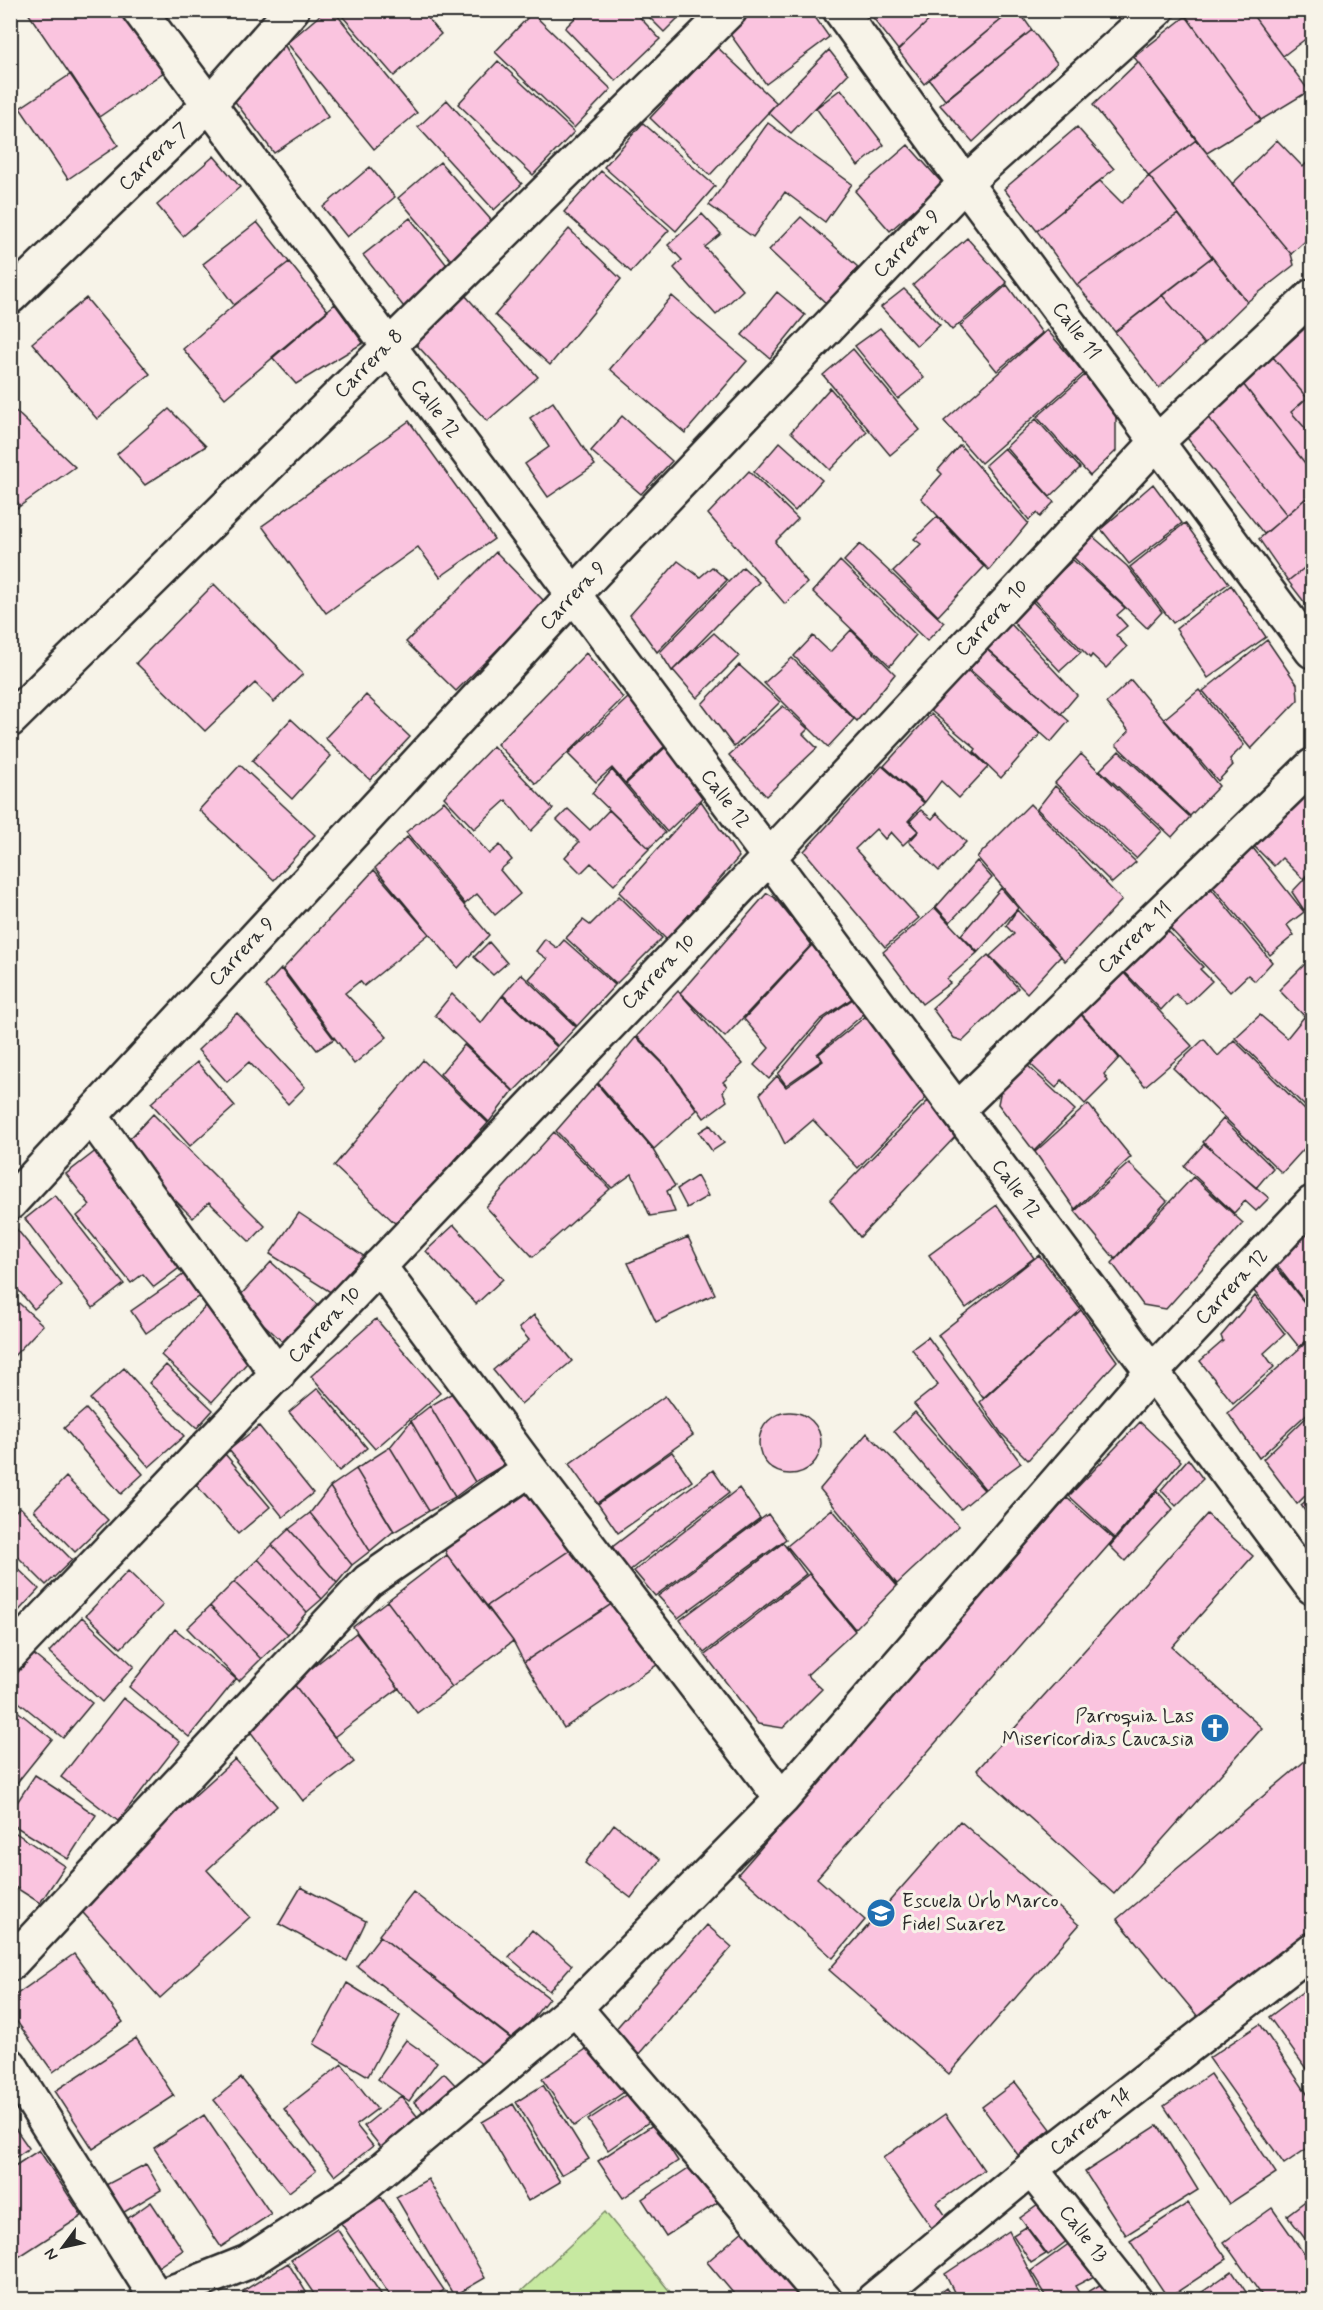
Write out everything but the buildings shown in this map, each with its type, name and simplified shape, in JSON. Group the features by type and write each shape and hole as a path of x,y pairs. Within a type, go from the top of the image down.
{"street":[{"name":"Calle 12","path":"139,10 1312,1587"},
{"name":"Carrera 7","path":"10,297 208,105 292,10"},
{"name":"Carrera 8","path":"10,720 730,10"},
{"name":"Calle 11","path":"840,10 965,183 1312,651"},
{"name":"Carrera 9","path":"10,1203 573,595 965,183 1156,10"},
{"name":"Carrera 10","path":"10,1654 769,857 1158,441 1312,296"},
{"name":"Carrera 11","path":"957,1110 1312,766"},
{"path":"91,1116 278,1375"},
{"name":"Carrera 12","path":"152,2298 248,2262 358,2190 575,2008 782,1799 1152,1372 1312,1203"},
{"path":"379,1266 530,1469 782,1799"},
{"path":"10,1964 368,1581 530,1469"},
{"name":"Carrera 14","path":"873,2300 1031,2169 1312,1950"},
{"path":"575,2008 825,2300"},
{"path":"10,2065 152,2298"},
{"name":"Calle 13","path":"1031,2169 1135,2300"}],"green space":[{"path":"605,2212 676,2299 513,2299"}],"place":[{"name":"Parroquia Las Misericordias Caucasia","path":"1215,1728"},
{"name":"Escuela Urb Marco Fidel Suarez","path":"881,1913"}]}
